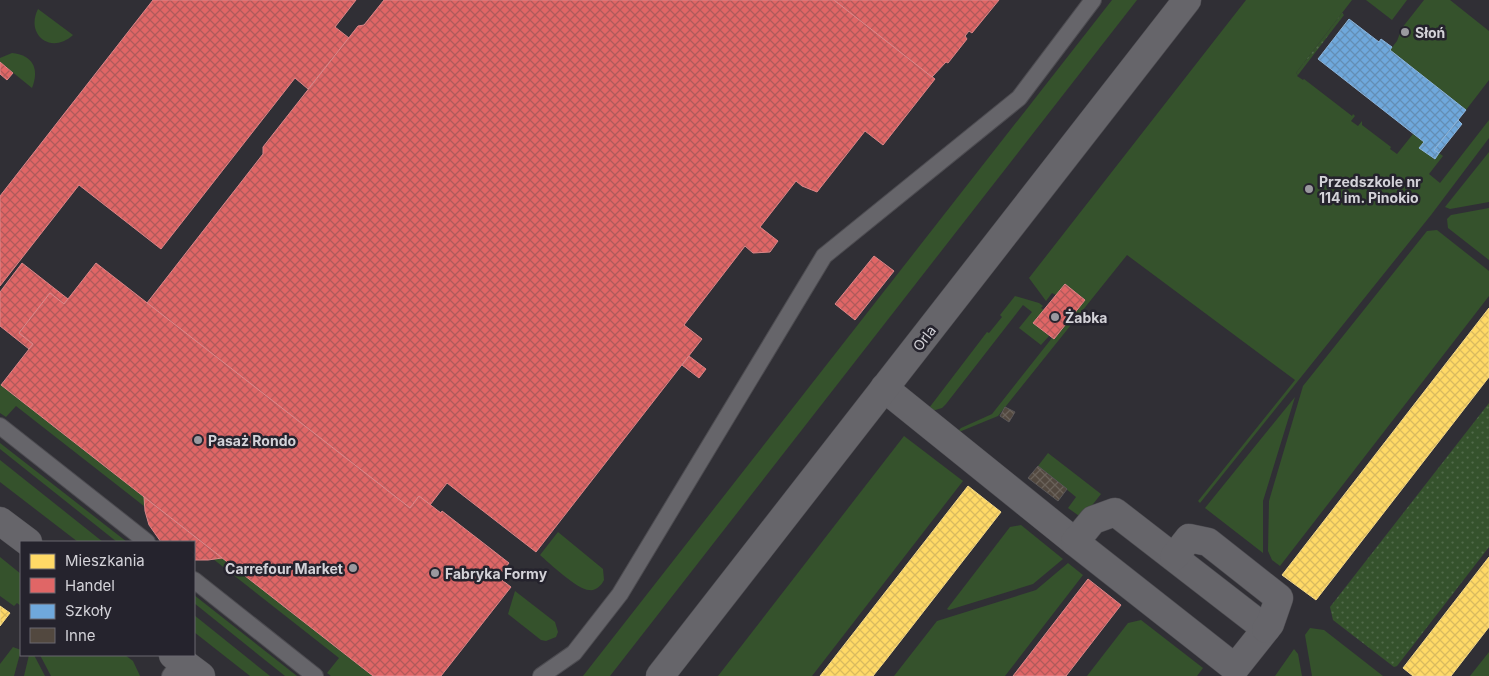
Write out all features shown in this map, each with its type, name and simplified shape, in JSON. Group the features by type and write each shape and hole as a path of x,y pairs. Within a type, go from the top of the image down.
{"street":[{"name":"Orla","path":"660,676 1187,0"},
{"path":"884,388 1075,542 1235,668 1266,629 1115,512 1093,520 1075,542"},
{"path":"0,521 27,541"}],"lane":[{"path":"542,676 574,653 620,594 824,256 1019,98 1093,0"},
{"path":"0,426 146,541"},
{"path":"195,581 315,676"}],"green space":[{"path":"1112,0 1137,0 610,676 583,676"},
{"name":"Przedszkole nr 114 im. Pinokio","path":"1246,0 1352,0 1296,73 1297,76 1304,79 1352,116 1353,114 1355,116 1351,121 1358,126 1362,121 1362,125 1391,147 1390,149 1397,154 1413,134 1424,142 1420,148 1434,159 1439,153 1443,156 1429,174 1440,183 1489,120 1489,138 1431,215 1200,503 1198,501 1295,380 1127,255 998,416 959,432 961,428 992,414 1052,338 1054,339 1085,300 1065,284 1056,295 1052,293 1046,301 1029,278"},
{"path":"1366,0 1407,0 1392,20"},
{"path":"1424,0 1450,0 1489,31 1489,80 1466,110 1390,50 1397,41 1402,28"},
{"path":"38,9 73,35 65,41 56,43 42,39 35,27"},
{"path":"1342,13 1344,15 1298,75 1296,73"},
{"path":"12,53 25,56 32,64 35,74 32,88 0,62 0,58"},
{"path":"1489,152 1489,202 1450,209 1445,207"},
{"path":"1489,208 1489,260 1448,228 1447,219 1451,215"},
{"path":"1437,230 1489,271 1489,296 1280,566 1272,560 1268,551 1269,501 1303,386 1427,231"},
{"path":"1015,296 1043,306 1041,308 1044,310 1034,323 1049,336 1041,345 1019,328 1032,312 1023,305 946,404 942,408 932,411 929,408 987,332 989,333 1002,317 1000,315"},
{"path":"0,384 153,504 149,510 16,406 6,417 0,413"},
{"path":"1295,397 1263,501 1263,553 1205,508"},
{"path":"1489,403 1489,547 1397,666 1394,667 1333,620 1330,607"},
{"path":"904,436 963,481 812,676 718,676"},
{"path":"0,443 126,541 116,541 0,449"},
{"path":"1048,453 1101,494 1082,518 1068,508 1076,497 1038,466"},
{"path":"0,460 102,541 77,541 0,482"},
{"path":"1021,525 1063,559 1033,584 949,610 947,609 1010,527"},
{"path":"558,532 603,569 604,580 598,588 589,590 578,586 540,555"},
{"path":"212,550 373,676 331,676 327,673 339,658 208,555"},
{"path":"0,557 20,573 20,605 17,603 14,606 0,596"},
{"path":"1068,563 1083,575 1005,676 894,676 937,621 1036,590"},
{"path":"515,591 555,622 558,632 556,637 546,641 541,640 508,614"},
{"path":"195,596 297,676 285,676 195,604"},
{"path":"195,616 270,676 250,676 195,633"},
{"path":"1141,620 1203,668 1197,676 1087,676 1128,623"},
{"path":"1310,628 1324,630 1383,676 1312,676 1305,635"},
{"path":"13,647 20,650 14,676 0,676 0,664"},
{"path":"1294,649 1298,654 1302,676 1275,676"},
{"path":"1489,652 1489,676 1470,676"},
{"path":"29,656 35,656 45,676 24,676"},
{"path":"41,656 126,656 133,661 140,676 51,676"}],"building: Mieszkania":[{"path":"1489,308 1489,377 1316,600 1282,575"},
{"path":"968,486 1001,512 885,661 873,676 820,676"},
{"path":"1489,557 1489,627 1451,676 1413,676 1403,668"},
{"path":"0,606 10,613 0,626"}],"building: Handel":[{"path":"153,0 356,0 335,27 349,38 308,89 295,78 161,249 79,185 0,286 0,196"},
{"path":"384,0 834,0 935,79 883,145 865,131 817,192 802,186 796,181 760,227 778,241 770,252 753,253 745,246 684,325 702,339 536,552 447,483 430,505 419,496 410,508 147,303 263,154 263,147 358,26 364,25"},
{"path":"834,0 999,0 972,33 969,31 965,36 967,39 948,63 946,62 932,77"},
{"path":"0,62 13,73 7,80 0,74"},
{"path":"874,256 894,271 855,320 835,304"},
{"path":"22,263 68,299 64,304 50,293 19,333 33,344 29,349 0,326 0,292"},
{"name":"Pasaż Rondo","path":"96,263 410,508 419,496 441,513 442,511 509,563 498,577 511,587 441,676 373,676 1,385 33,344 19,333 50,293 64,304"},
{"name":"Żabka","path":"1065,284 1085,300 1054,339 1033,323"},
{"path":"689,356 706,369 699,378 682,365"},
{"path":"144,497 222,558 195,560 195,541 160,541 149,525"},
{"path":"1088,579 1121,605 1066,676 1013,676"}],"building: Szkoły":[{"path":"1349,19 1379,42 1381,39 1392,47 1390,50 1466,110 1434,150 1439,153 1435,159 1419,148 1424,142 1318,59"},
{"path":"1458,120 1462,124 1439,153 1434,150"}],"building: Inne":[{"path":"1005,407 1015,412 1009,422 1000,416"},
{"path":"1038,466 1067,489 1058,501 1028,478"}],"place":[{"name":"Słoń","path":"1405,32"},
{"name":"Przedszkole nr 114 im. Pinokio","path":"1309,189"},
{"name":"Żabka","path":"1055,317"},
{"name":"Pasaż Rondo","path":"198,440"},
{"name":"Carrefour Market","path":"353,568"},
{"name":"Fabryka Formy","path":"435,573"}]}
